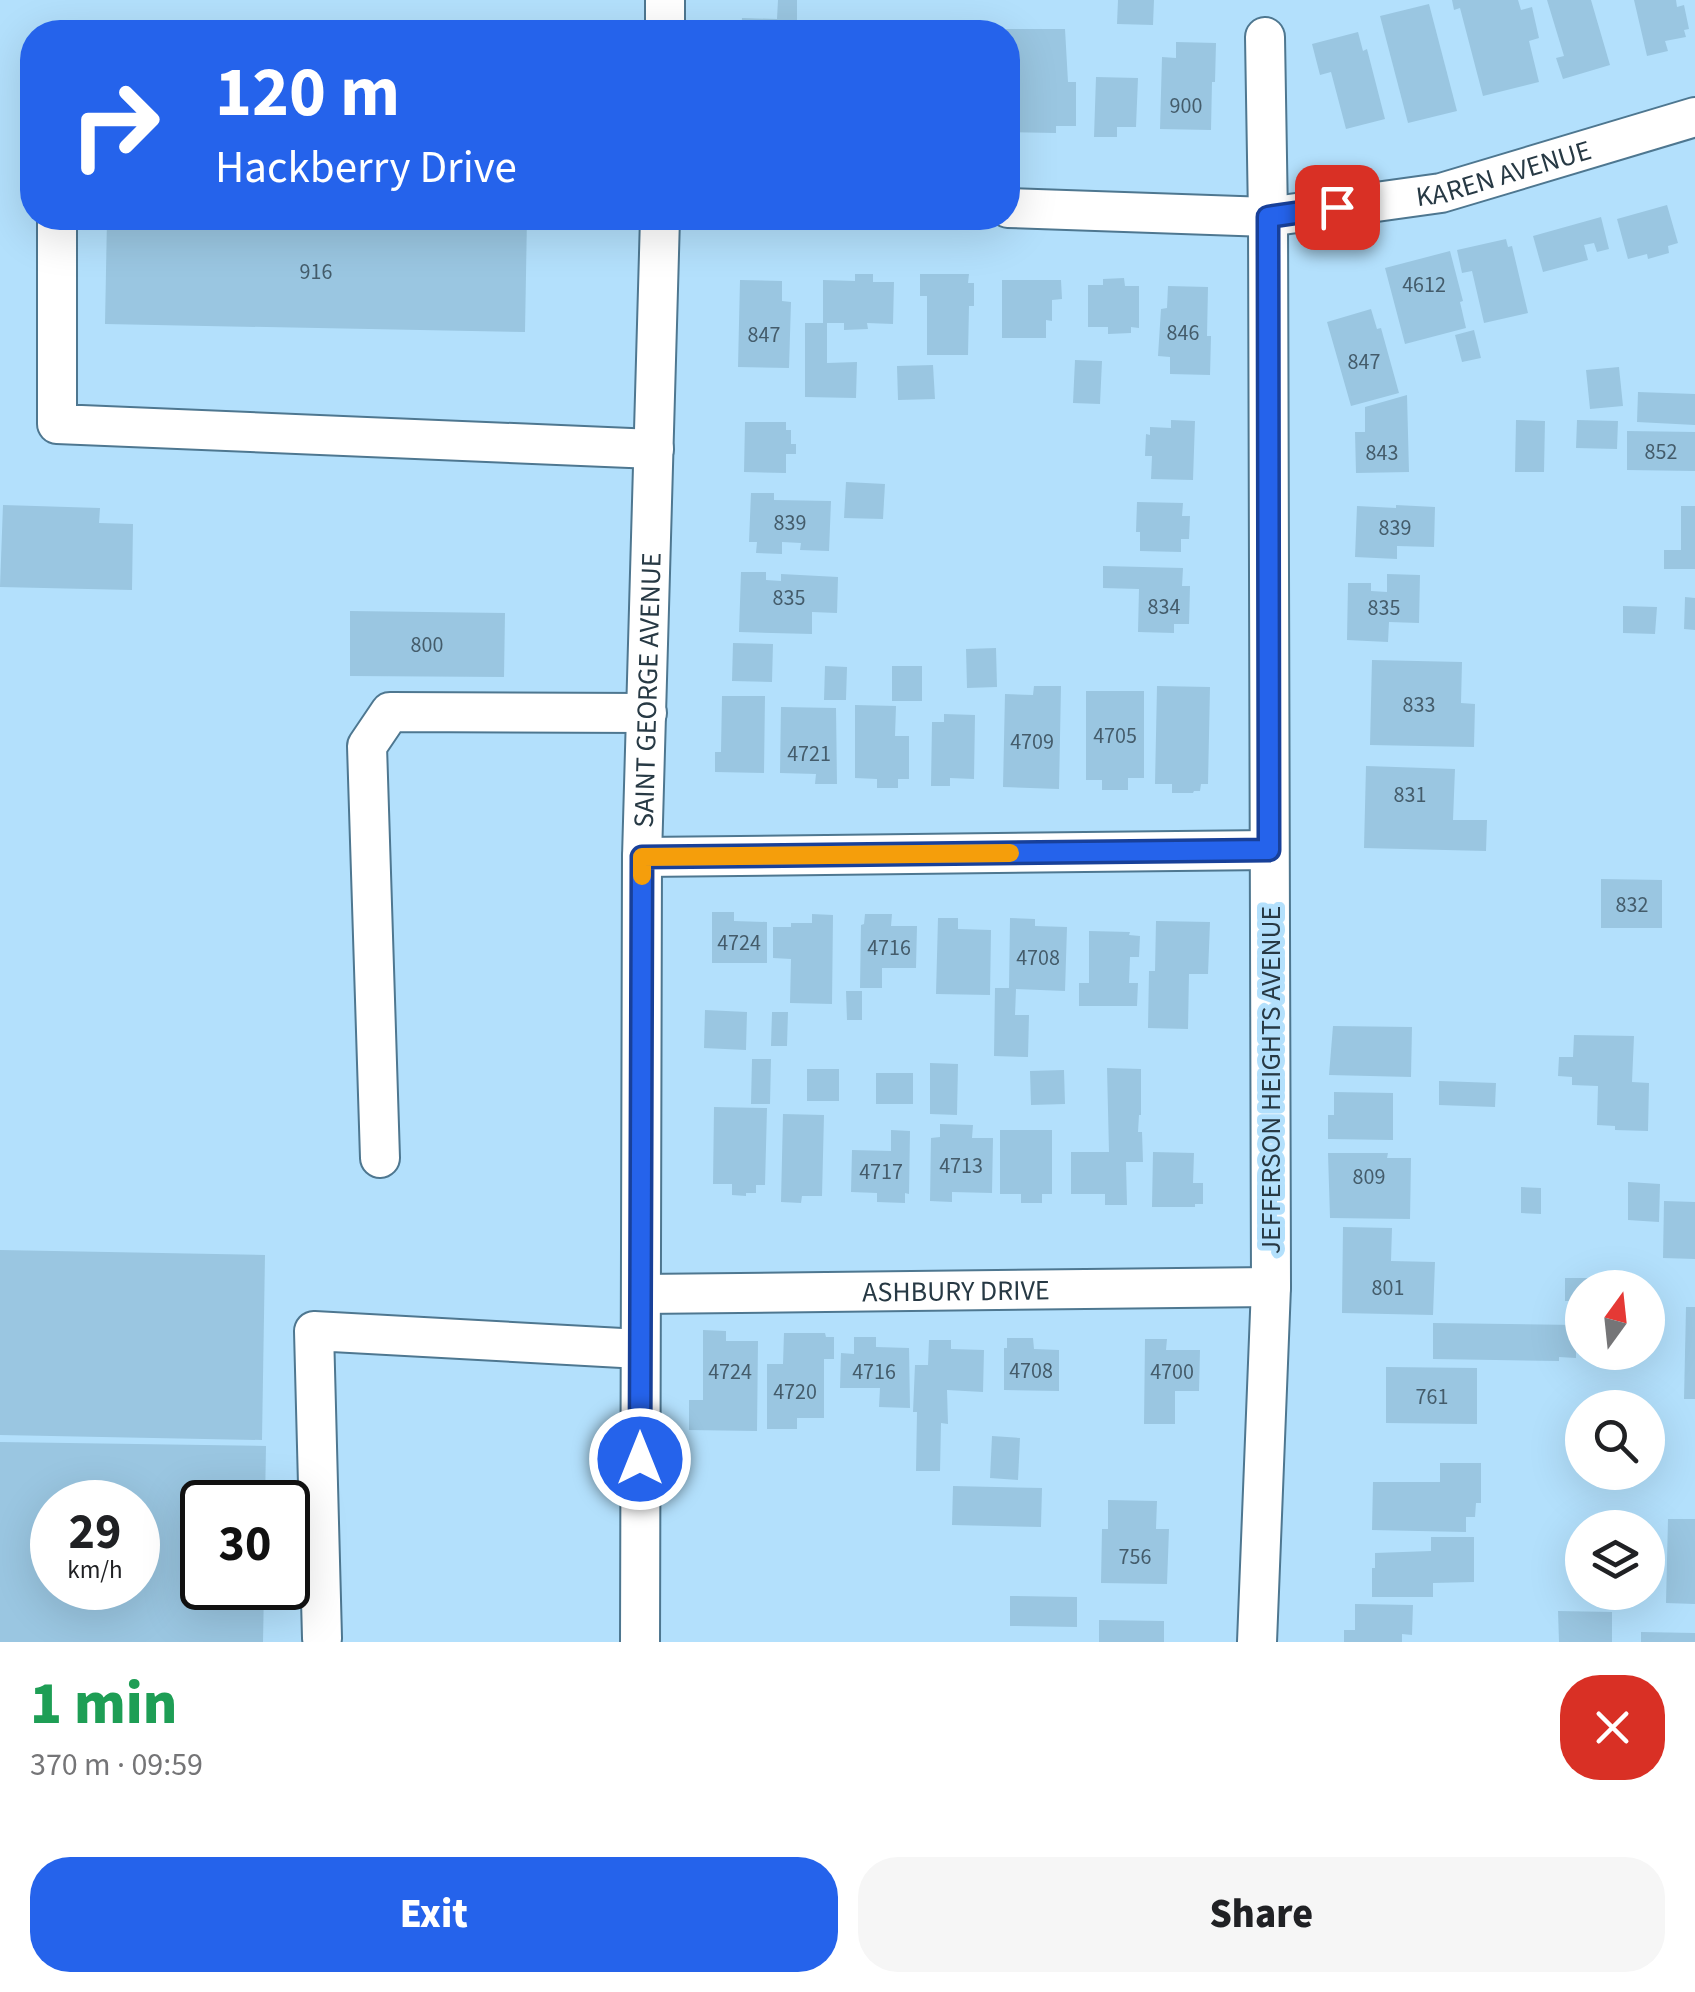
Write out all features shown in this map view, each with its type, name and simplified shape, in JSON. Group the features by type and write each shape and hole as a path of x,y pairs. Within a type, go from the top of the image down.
{"street":[{"name":"JEFFERSON HEIGHTS AVENUE","path":"1257,1642 1271,1287 1265,37"},
{"name":"KAREN AVENUE","path":"1020,208 1268,217 1441,192 1695,117"},
{"path":"57,230 57,424 654,449"},
{"name":"SAINT GEORGE AVENUE","path":"640,1642 642,857 660,230"},
{"path":"380,1158 367,746 390,712 646,713"},
{"path":"642,857 1269,850"},
{"name":"ASHBURY DRIVE","path":"641,1294 1271,1287"},
{"path":"322,1638 314,1331 640,1350"}],"building":[{"path":"778,0 797,0 797,20 742,20 742,18 777,19"},
{"path":"1118,0 1154,0 1153,25 1117,24"},
{"path":"1452,0 1518,0 1521,10 1532,7 1539,38 1529,41 1539,82 1483,96 1460,8 1454,10"},
{"path":"1547,0 1591,0 1610,65 1563,79 1556,58 1564,56"},
{"path":"1634,0 1676,0 1677,7 1684,5 1689,29 1684,30 1686,37 1665,41 1668,51 1647,56"},
{"path":"1429,4 1457,111 1408,123 1380,16"},
{"path":"1020,29 1065,29 1068,82 1076,82 1076,126 1056,126 1056,133 1020,132"},
{"path":"1358,32 1363,51 1367,49 1385,119 1346,129 1331,72 1320,75 1312,44"},
{"path":"1176,42 1216,43 1211,130 1160,129 1162,57 1176,58"},
{"path":"1096,77 1138,78 1136,127 1117,127 1117,137 1094,137"},
{"path":"1667,205 1678,243 1668,246 1669,253 1628,259 1617,219"},
{"path":"1601,217 1609,249 1597,252 1594,243 1584,245 1588,260 1543,272 1533,236"},
{"path":"107,230 527,230 525,332 105,324"},
{"path":"1506,239 1508,247 1512,246 1528,313 1484,323 1472,271 1462,273 1457,250"},
{"path":"1450,251 1466,328 1405,344 1385,268"},
{"path":"855,274 873,274 873,282 894,282 893,324 867,323 868,329 844,330 844,323 827,323 827,363 857,362 856,398 805,397 805,323 823,323 823,280 855,281"},
{"path":"920,274 969,274 968,283 974,283 974,306 969,306 968,355 927,355 927,296 920,296"},
{"path":"1124,278 1125,286 1139,286 1139,328 1131,327 1131,333 1108,334 1108,327 1088,327 1088,285 1103,285 1103,279"},
{"path":"740,280 782,281 782,301 791,302 789,368 738,367"},
{"path":"1002,280 1061,280 1062,299 1052,300 1052,321 1046,320 1046,338 1002,338"},
{"path":"1168,286 1208,287 1210,375 1170,374 1170,357 1158,356 1161,309 1167,308"},
{"path":"1371,309 1377,329 1381,328 1399,393 1351,406 1327,322"},
{"path":"1474,330 1481,358 1462,362 1455,335"},
{"path":"1075,360 1102,361 1100,404 1073,403"},
{"path":"933,365 935,399 898,400 897,366"},
{"path":"1619,367 1623,406 1590,409 1586,370"},
{"path":"1638,392 1695,394 1695,425 1637,422"},
{"path":"1407,395 1409,472 1356,473 1355,432 1365,432 1365,407"},
{"path":"1171,420 1195,421 1193,480 1151,479 1152,456 1145,456 1146,434 1150,435 1150,427 1171,428"},
{"path":"1516,420 1545,421 1544,472 1515,472"},
{"path":"1577,420 1618,421 1617,449 1576,448"},
{"path":"745,422 786,422 796,454 786,454 786,473 744,472"},
{"path":"1627,431 1695,432 1695,471 1627,470"},
{"path":"846,482 885,484 883,519 844,518"},
{"path":"751,493 774,493 774,500 831,501 829,551 800,550 801,543 782,542 782,554 756,553 757,542 749,542"},
{"path":"1137,502 1183,503 1182,516 1190,516 1189,539 1181,539 1181,552 1140,551"},
{"path":"3,505 100,508 99,523 133,524 132,590 0,587"},
{"path":"1357,506 1435,507 1434,547 1397,546 1397,559 1355,557"},
{"path":"1681,506 1695,506 1695,569 1664,569 1664,550 1681,550"},
{"path":"1103,566 1183,568 1182,586 1190,586 1189,624 1174,624 1174,633 1138,632 1139,589 1103,588"},
{"path":"741,572 766,572 766,580 781,581 781,574 838,577 837,613 812,612 812,634 739,632"},
{"path":"1387,574 1420,575 1419,623 1389,622 1388,642 1347,640 1348,583 1371,583 1371,591 1387,592"},
{"path":"1685,597 1695,598 1695,630 1684,629"},
{"path":"1623,606 1657,607 1655,634 1623,633"},
{"path":"350,611 505,613 504,677 350,676"},
{"path":"733,643 773,644 772,682 732,681"},
{"path":"996,648 997,687 967,688 966,649"},
{"path":"1372,660 1462,662 1461,703 1475,704 1474,747 1370,745"},
{"path":"825,666 847,667 846,700 824,700"},
{"path":"892,666 922,666 922,701 892,701"},
{"path":"1034,686 1061,686 1059,789 1003,787 1005,694 1033,695"},
{"path":"1157,686 1210,687 1208,784 1201,784 1200,791 1172,793 1172,784 1155,784"},
{"path":"1086,691 1144,691 1144,778 1128,778 1128,790 1102,790 1102,780 1086,780"},
{"path":"722,696 765,696 764,773 715,772 715,752 721,752"},
{"path":"855,705 896,706 895,736 909,736 909,779 898,779 898,788 877,788 877,779 855,778"},
{"path":"781,707 836,708 837,784 815,784 816,774 780,773"},
{"path":"944,714 975,715 974,779 950,778 950,786 931,786 932,722 944,722"},
{"path":"1366,766 1455,769 1453,820 1487,820 1486,851 1364,848"},
{"path":"1601,879 1662,880 1662,928 1601,928"},
{"path":"712,912 734,912 734,921 767,922 767,963 712,963"},
{"path":"812,914 833,915 832,1004 790,1003 791,959 773,958 773,927 812,923"},
{"path":"865,914 892,914 891,926 917,926 916,968 882,968 882,988 860,988 861,925"},
{"path":"938,918 958,918 958,929 991,930 990,995 936,994"},
{"path":"1010,918 1035,919 1035,926 1067,927 1065,991 1016,989 1015,1015 1029,1015 1028,1057 994,1056 995,988 1009,988"},
{"path":"1156,921 1210,922 1208,974 1189,974 1188,1029 1148,1028 1149,971 1155,971"},
{"path":"1089,931 1130,932 1129,935 1140,936 1139,957 1130,957 1129,983 1138,983 1137,1006 1079,1006 1079,983 1089,983"},
{"path":"846,991 862,991 862,1020 847,1020"},
{"path":"705,1010 747,1012 746,1050 704,1048"},
{"path":"772,1012 788,1012 787,1046 771,1046"},
{"path":"1333,1026 1412,1027 1411,1077 1329,1075"},
{"path":"1574,1035 1634,1036 1632,1082 1649,1083 1648,1131 1597,1125 1598,1086 1572,1085 1572,1077 1558,1076 1559,1057 1573,1057"},
{"path":"752,1059 771,1059 770,1104 751,1104"},
{"path":"930,1063 958,1064 957,1115 930,1114"},
{"path":"1107,1068 1141,1069 1138,1132 1142,1132 1143,1162 1126,1162 1127,1205 1105,1205 1105,1194 1071,1194 1071,1152 1109,1152"},
{"path":"807,1069 839,1069 839,1101 807,1101"},
{"path":"1064,1070 1065,1104 1031,1105 1030,1071"},
{"path":"876,1073 913,1073 913,1104 876,1104"},
{"path":"1439,1081 1496,1083 1495,1107 1439,1105"},
{"path":"1334,1092 1393,1093 1393,1140 1328,1139 1328,1115 1334,1115"},
{"path":"714,1107 767,1108 765,1185 756,1185 756,1193 732,1195 732,1184 713,1184"},
{"path":"783,1114 824,1115 822,1196 802,1196 801,1203 781,1202"},
{"path":"940,1124 973,1125 972,1138 993,1138 992,1193 952,1192 952,1202 930,1201 931,1138 940,1137"},
{"path":"891,1130 910,1131 909,1194 905,1193 905,1203 877,1202 877,1193 851,1192 852,1150 891,1151"},
{"path":"1000,1130 1052,1130 1052,1194 1042,1194 1042,1203 1021,1203 1021,1194 1000,1194"},
{"path":"1153,1152 1194,1153 1193,1183 1203,1183 1203,1204 1152,1207"},
{"path":"1328,1153 1388,1153 1387,1158 1411,1158 1410,1219 1330,1218"},
{"path":"1628,1182 1660,1184 1659,1222 1628,1220"},
{"path":"1521,1187 1541,1188 1541,1214 1521,1213"},
{"path":"1664,1201 1695,1202 1695,1259 1663,1258"},
{"path":"1343,1227 1392,1228 1391,1261 1435,1262 1433,1315 1342,1313"},
{"path":"0,1250 265,1255 262,1440 0,1435"},
{"path":"1686,1307 1695,1307 1695,1399 1684,1399"},
{"path":"1433,1323 1565,1325 1565,1357 1559,1357 1559,1361 1433,1359"},
{"path":"703,1330 726,1331 726,1341 758,1341 757,1431 689,1430 689,1400 703,1400"},
{"path":"784,1333 825,1333 826,1337 834,1337 834,1359 824,1359 824,1418 797,1418 797,1429 767,1429 767,1364 783,1364"},
{"path":"854,1337 876,1337 876,1347 909,1348 910,1408 879,1407 880,1388 840,1388 841,1353 854,1354"},
{"path":"1007,1338 1033,1338 1034,1349 1059,1350 1059,1391 1004,1390"},
{"path":"1145,1339 1167,1339 1166,1350 1200,1350 1199,1391 1175,1391 1175,1424 1144,1424"},
{"path":"929,1340 951,1340 951,1349 984,1350 983,1392 947,1390 948,1424 941,1423 940,1471 916,1471 915,1365 928,1365"},
{"path":"1386,1367 1477,1368 1477,1424 1386,1423"},
{"path":"992,1436 1020,1438 1018,1480 990,1478"},
{"path":"0,1442 266,1446 265,1480 180,1480 180,1610 264,1610 263,1642 0,1642"},
{"path":"1440,1463 1481,1463 1481,1503 1476,1503 1475,1517 1466,1517 1466,1532 1372,1530 1373,1482 1440,1482"},
{"path":"953,1486 1042,1488 1041,1527 952,1525"},
{"path":"1108,1500 1157,1501 1156,1529 1169,1529 1167,1584 1101,1583 1102,1529 1108,1529"},
{"path":"1668,1519 1695,1519 1695,1604 1666,1603"},
{"path":"1431,1537 1474,1537 1474,1582 1433,1583 1433,1597 1372,1597 1375,1553 1431,1551"},
{"path":"1010,1596 1077,1597 1077,1627 1010,1626"},
{"path":"1355,1604 1413,1605 1412,1635 1402,1634 1402,1642 1344,1642 1344,1630 1355,1630"},
{"path":"1558,1611 1612,1612 1612,1642 1559,1642"},
{"path":"1099,1620 1164,1621 1164,1642 1099,1642"},
{"path":"1641,1632 1695,1633 1695,1642 1641,1642"}],"slow traffic":[{"path":"642,876 642,857 1010,853"}],"route":[{"path":"640,1459 642,857 1269,850 1268,217 1337,207"}]}
